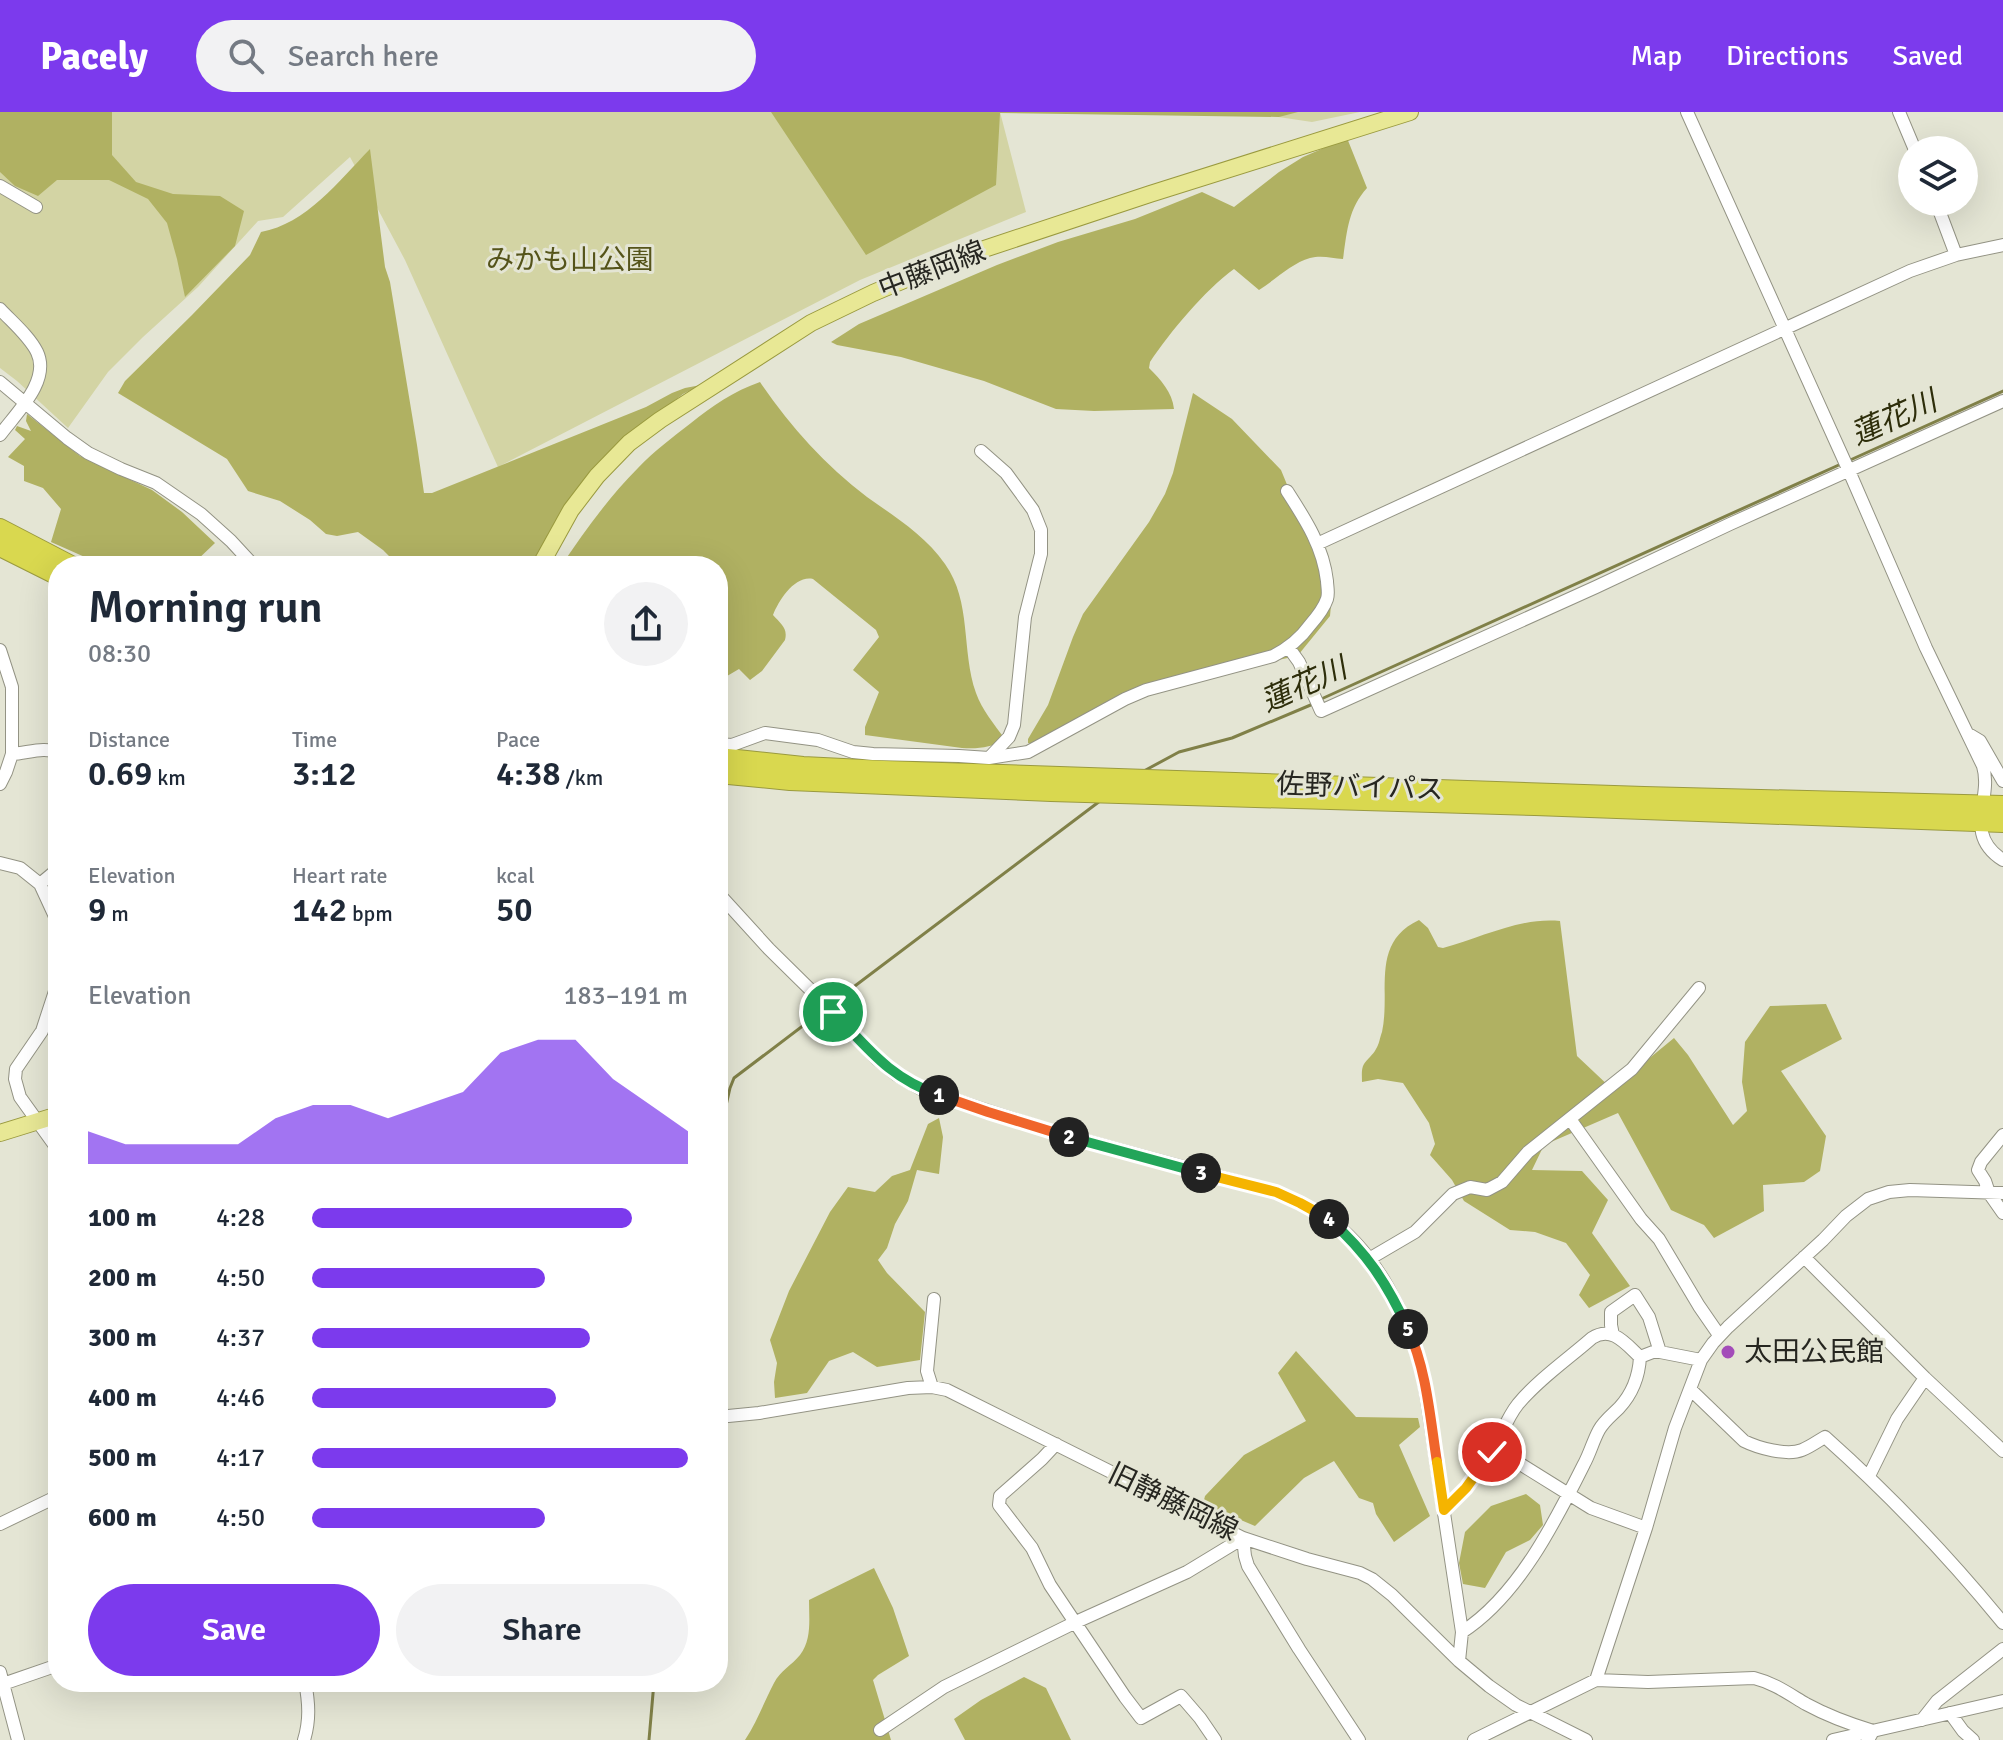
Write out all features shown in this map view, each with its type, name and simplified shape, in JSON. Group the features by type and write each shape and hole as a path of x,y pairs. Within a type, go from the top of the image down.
{"highway":[{"path":"0,528 54,556"},
{"path":"0,547 48,571"},
{"name":"佐野バイパス","path":"728,758 883,770 1629,796 1981,813 2003,823"},
{"name":"佐野バイパス","path":"728,775 790,781 1051,792 1535,806 1981,813 2003,805"}],"main road":[{"name":"中藤岡線","path":"546,556 571,510 597,476 629,443 811,323 954,259 1410,112"},
{"path":"0,1133 48,1118"}],"street":[{"path":"1687,112 1926,648 1983,766 1986,776 1981,813 1989,848 2003,860"},
{"path":"1899,112 1909,136"},
{"path":"0,186 36,207"},
{"path":"1941,216 1956,255"},
{"path":"1317,544 1910,271 1956,255 2003,245"},
{"path":"0,309 36,350 41,367 38,382 0,435"},
{"path":"0,382 88,453 156,483 201,514 245,556"},
{"path":"1289,648 1299,662 1321,711 1730,524 1846,466 2003,401"},
{"path":"981,451 1006,473 1033,510 1041,530 1041,554 1025,617 1014,725 1009,737 989,758"},
{"path":"728,745 765,733 818,740 853,752 873,754 989,758 1028,752 1146,690 1273,656 1289,648 1303,634 1319,615 1328,597 1317,544 1287,491"},
{"path":"0,650 12,687 12,754 0,784"},
{"path":"1967,733 1980,741 2003,781"},
{"path":"12,754 48,748"},
{"path":"0,863 20,868 40,884 48,901"},
{"path":"40,884 48,877"},
{"path":"728,904 877,1059 921,1089 1053,1132 1276,1192 1328,1218 1355,1242 1387,1287 1415,1344 1429,1407 1462,1632 1459,1661"},
{"path":"1369,1259 1415,1232 1453,1194 1470,1187 1487,1190 1502,1182 1528,1152 1632,1069 1699,988"},
{"path":"48,1013 42,1031 16,1069 16,1088 20,1097 48,1136"},
{"path":"1570,1119 1641,1219 1659,1239 1719,1335"},
{"path":"2003,1135 1978,1170 2003,1213"},
{"path":"1596,1680 1675,1428 1701,1360 1719,1335 1859,1205 1878,1195 1910,1190 2003,1193"},
{"path":"1804,1257 2003,1451"},
{"path":"1613,1335 1611,1312 1635,1295 1649,1317 1660,1352"},
{"path":"932,1387 927,1371 934,1299"},
{"path":"1444,1510 1466,1488 1492,1452 1518,1405 1532,1389 1592,1338 1606,1332 1640,1357"},
{"path":"1640,1357 1660,1352 1701,1360"},
{"path":"1462,1632 1482,1618 1504,1595 1533,1554 1568,1495 1604,1422 1631,1392 1640,1357"},
{"path":"1869,1476 1897,1419 1925,1378"},
{"name":"旧静藤岡線","path":"728,1416 908,1388 947,1390 1243,1538 1372,1579 1459,1661 1503,1696 1586,1740"},
{"path":"1690,1389 1744,1441 1754,1446 1773,1450 1803,1450 1825,1437 1869,1476 2003,1623"},
{"path":"1056,1444 1000,1496 999,1505 1032,1548 1050,1585 1141,1718 1181,1696 1215,1740"},
{"path":"1492,1452 1517,1462 1591,1508 1646,1528"},
{"path":"0,1524 48,1501"},
{"path":"880,1730 944,1687 1187,1572 1243,1538 1248,1566 1359,1740"},
{"path":"1922,1720 1937,1701 2003,1649"},
{"path":"18,1740 1,1680 48,1668"},
{"path":"1474,1740 1596,1680 1648,1682 1754,1678 1769,1682 1805,1704 1870,1736"},
{"path":"304,1740 310,1705 307,1692"},
{"path":"1833,1740 1870,1736 2003,1701"},
{"path":"1950,1713 1973,1740"}],"green space":[{"name":"みかも山公園","path":"0,112 1000,112 1026,212 860,280 498,467 405,260 350,157 283,217 258,221 198,287 108,372 68,428 0,368"},
{"path":"1244,112 1360,112 1312,122"}],"shaded area":[{"path":"0,112 112,112 112,155 136,182 173,194 220,196 244,211 235,246 185,297 167,223 148,199 109,180 57,180 38,196 15,186 0,172"},
{"path":"771,112 1298,112 1279,117 1000,113 996,185 866,255"},
{"path":"1347,138 1367,188 1352,213 1343,259 1318,257 1303,260 1259,290 1234,269 1211,288 1150,362 1149,368 1162,382 1174,409 1056,409 984,381 901,357 831,342 859,324 997,265 1058,242 1135,219 1202,192 1234,207 1303,157"},
{"path":"370,149 385,267 424,493 432,493 646,407 672,393 701,385 683,394 650,420 558,519 536,556 389,556 358,532 337,536 326,534 280,501 248,491 227,459 118,393 125,381 250,255 261,232 293,220 334,187"},
{"path":"760,382 783,414 822,458 867,497 919,535 945,564 963,610 971,677 976,693 1005,739 990,746 968,748 865,735 865,727 879,692 853,670 879,637 876,630 813,579 794,585 779,602 773,615 785,629 785,640 762,671 750,680 739,669 728,675 728,556 568,556 607,503 650,456 715,405"},
{"path":"1193,393 1232,419 1281,470 1332,594 1330,616 1299,654 1292,657 1158,690 1032,744 1028,743 1048,705 1083,614 1149,522 1165,494"},
{"path":"27,414 80,456 152,490 182,512 215,543 201,556 82,556 51,542 61,509 43,488 24,481 24,466 8,457 25,439 15,430 17,426 31,431 26,421"},
{"path":"1419,920 1428,928 1438,947 1443,948 1515,925 1560,921 1577,1056 1612,1089 1674,1038 1733,1125 1747,1111 1742,1082 1745,1042 1770,1006 1826,1004 1842,1039 1781,1071 1826,1136 1820,1171 1804,1182 1763,1185 1764,1211 1714,1238 1704,1225 1671,1210 1618,1113 1544,1145 1532,1170 1582,1171 1608,1200 1592,1233 1630,1286 1589,1308 1579,1295 1590,1275 1566,1243 1535,1232 1510,1230 1464,1201 1452,1180 1430,1155 1435,1144 1429,1123 1403,1083 1378,1079 1362,1082 1363,1066 1377,1047 1382,1032 1388,955 1394,941"},
{"path":"939,1118 943,1137 939,1174 917,1170 908,1201 895,1224 887,1248 878,1260 925,1312 920,1360 877,1367 853,1352 829,1361 807,1393 775,1398 777,1363 770,1340 789,1291 830,1212 848,1187 875,1192 892,1176 910,1170 928,1124"},
{"path":"1296,1351 1356,1417 1418,1418 1420,1427 1399,1445 1430,1516 1394,1542 1376,1514 1373,1503 1359,1498 1334,1461 1304,1478 1255,1526 1203,1504 1205,1496 1244,1455 1306,1421 1278,1373"},
{"path":"1526,1494 1540,1505 1543,1525 1530,1540 1506,1552 1485,1588 1463,1584 1459,1563 1465,1532 1491,1506"},
{"path":"874,1568 893,1608 909,1656 873,1680 891,1740 745,1740 777,1679 804,1649 809,1629 809,1600"},
{"path":"1024,1677 1046,1688 1071,1740 965,1740 954,1719 981,1700"}],"waterway":[{"name":"蓮花川","path":"1848,461 2003,391"},
{"name":"蓮花川","path":"1319,700 1841,464"},
{"name":"蓮花川","path":"1142,772 1179,752 1232,738 1313,704"},
{"name":"蓮花川","path":"831,1004 1100,801"},
{"name":"蓮花川","path":"728,1097 734,1078 825,1009"},
{"name":"蓮花川","path":"649,1740 653,1692"}],"place":[{"name":"太田公民館","path":"1728,1352"}],"route":[{"path":"833,1012 877,1059 921,1089 1053,1132 1276,1192 1328,1218 1369,1259 1399,1308 1415,1344 1429,1407 1444,1510 1466,1488 1492,1452"}]}
